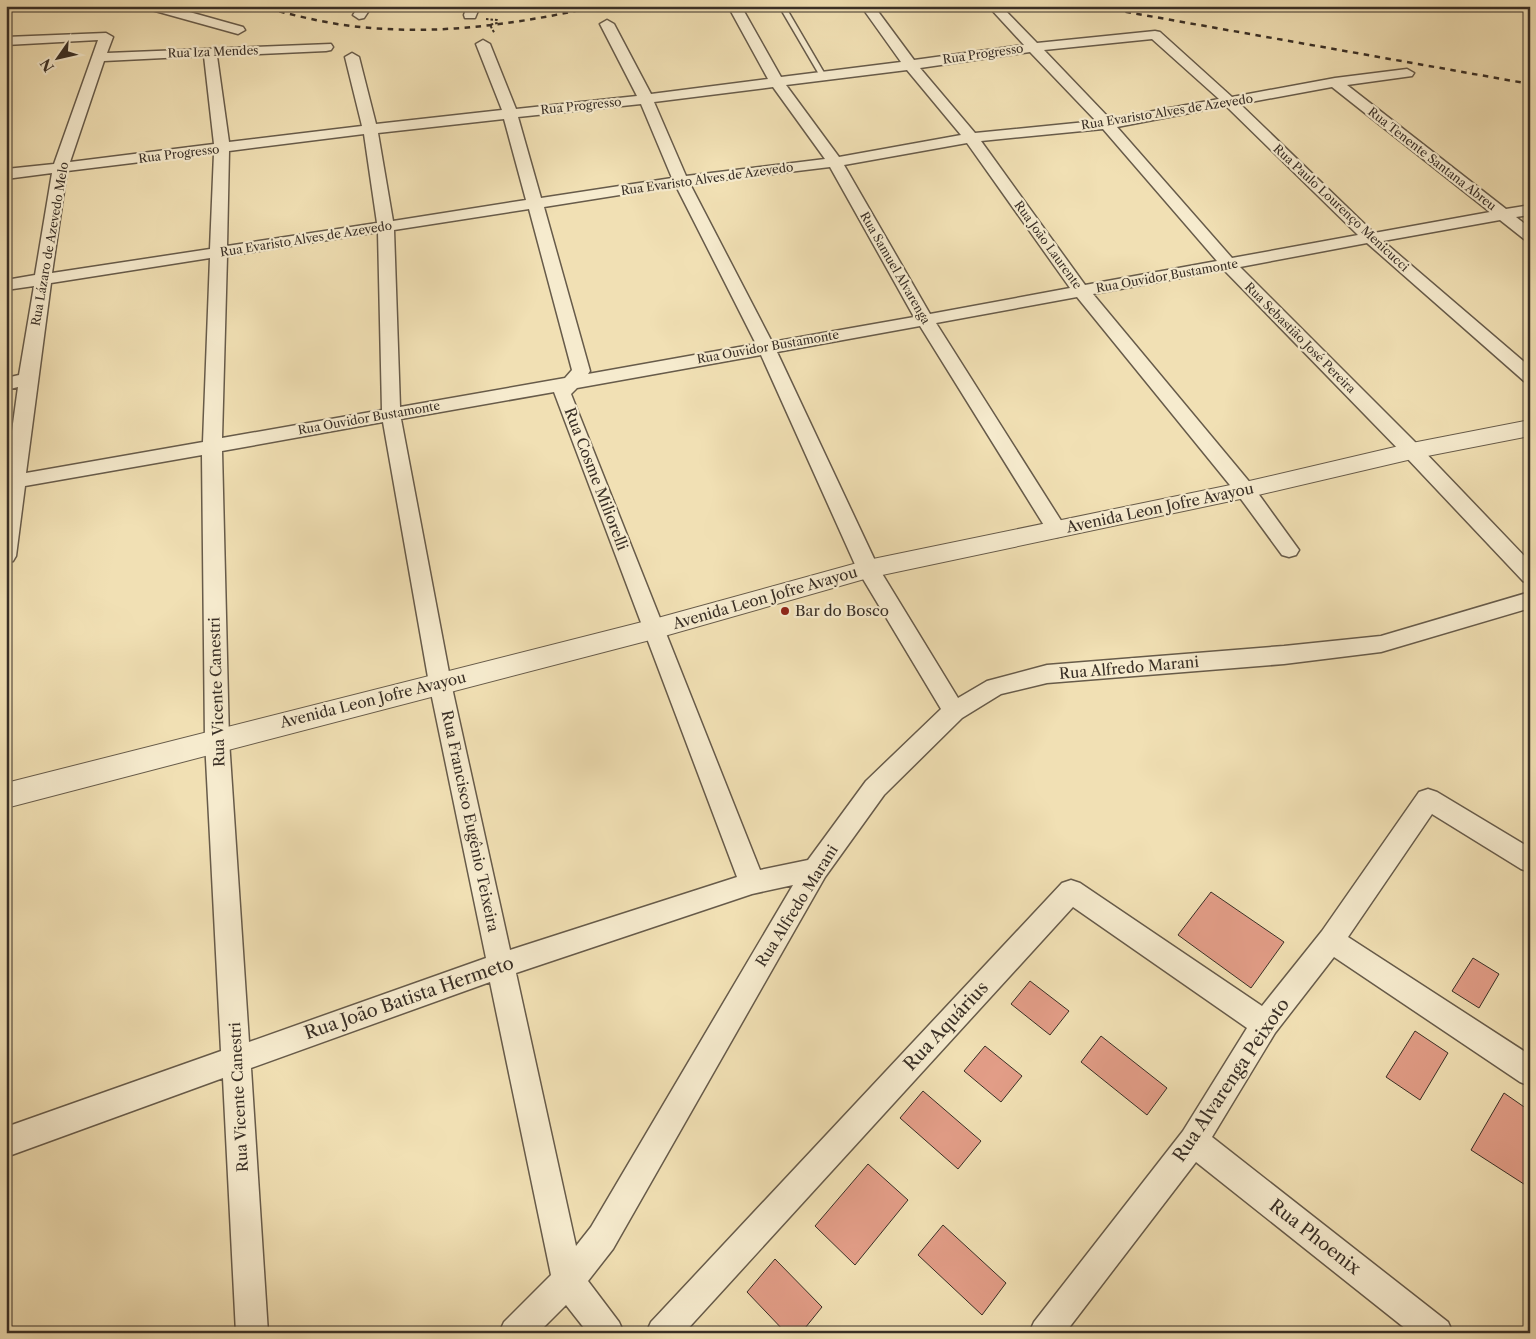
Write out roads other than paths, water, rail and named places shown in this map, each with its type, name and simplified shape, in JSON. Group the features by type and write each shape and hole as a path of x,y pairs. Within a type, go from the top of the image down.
{"street":[{"path":"153,6 238,30"},
{"name":"Rua Samuel Alvarenga","path":"734,6 777,82 835,162 925,320 1057,530"},
{"name":"Rua João Laurente","path":"868,6 910,65 971,138 1082,292 1245,490 1289,550"},
{"name":"Rua Sebastião José Pereira","path":"995,6 1107,124 1229,265 1412,451 1530,576"},
{"path":"607,24 646,99 681,181 766,348 868,569 954,711"},
{"name":"Rua Progresso","path":"6,174 370,129 646,99 910,65 1035,46 1155,35"},
{"name":"Rua Paulo Lourenço Menicucci","path":"1155,35 1230,102 1370,238 1530,377"},
{"name":"Rua Lázaro de Azevedo Melo","path":"6,41 106,37 60,168 11,482 6,556"},
{"name":"Rua Iza Mendes","path":"100,57 326,47"},
{"name":"Rua Cosme Miliorelli","path":"484,47 510,113 581,371 562,393 752,883"},
{"name":"Rua Vicente Canestri","path":"210,52 222,148 212,446 217,740 252,1333"},
{"name":"Rua Francisco Eugênio Teixeira","path":"352,58 370,129 386,227 391,414 440,683 502,965 568,1281 608,1333"},
{"name":"Rua Evaristo Alves de Azevedo","path":"6,285 681,181 835,162 971,138 1107,124 1335,82 1407,73"},
{"name":"Rua Tenente Santana Abreu","path":"1335,82 1530,236"},
{"name":"Rua Ouvidor Bustamonte","path":"11,482 1082,292 1530,210"},
{"path":"6,384 28,379"},
{"name":"Avenida Leon Jofre Avayou","path":"6,796 217,740 654,629 868,569 1245,490 1412,451 1530,428"},
{"name":"Rua Alfredo Marani","path":"515,1333 568,1281 602,1238 816,869 875,788 954,711 995,687 1047,674 1284,655 1381,644 1530,600"},
{"name":"Rua Alvarenga Peixoto","path":"1045,1333 1193,1141 1265,1024 1331,940 1428,799 1530,861"},
{"name":"Rua João Batista Hermeto","path":"6,1142 502,965 752,883 816,869"},
{"name":"Rua Aquárius","path":"662,1333 1071,891 1265,1024"},
{"path":"1331,940 1530,1072"},
{"name":"Rua Phoenix","path":"1193,1141 1437,1333"}],"lane":[{"path":"782,6 823,76"}],"waterway":[{"path":"1384,6 1443,8 1442,6"}],"railway":[{"path":"258,6 344,25 408,30 503,24 598,6"},
{"path":"1093,6 1530,84"}],"place":[{"name":"Bar do Bosco","path":"785,611"}]}
